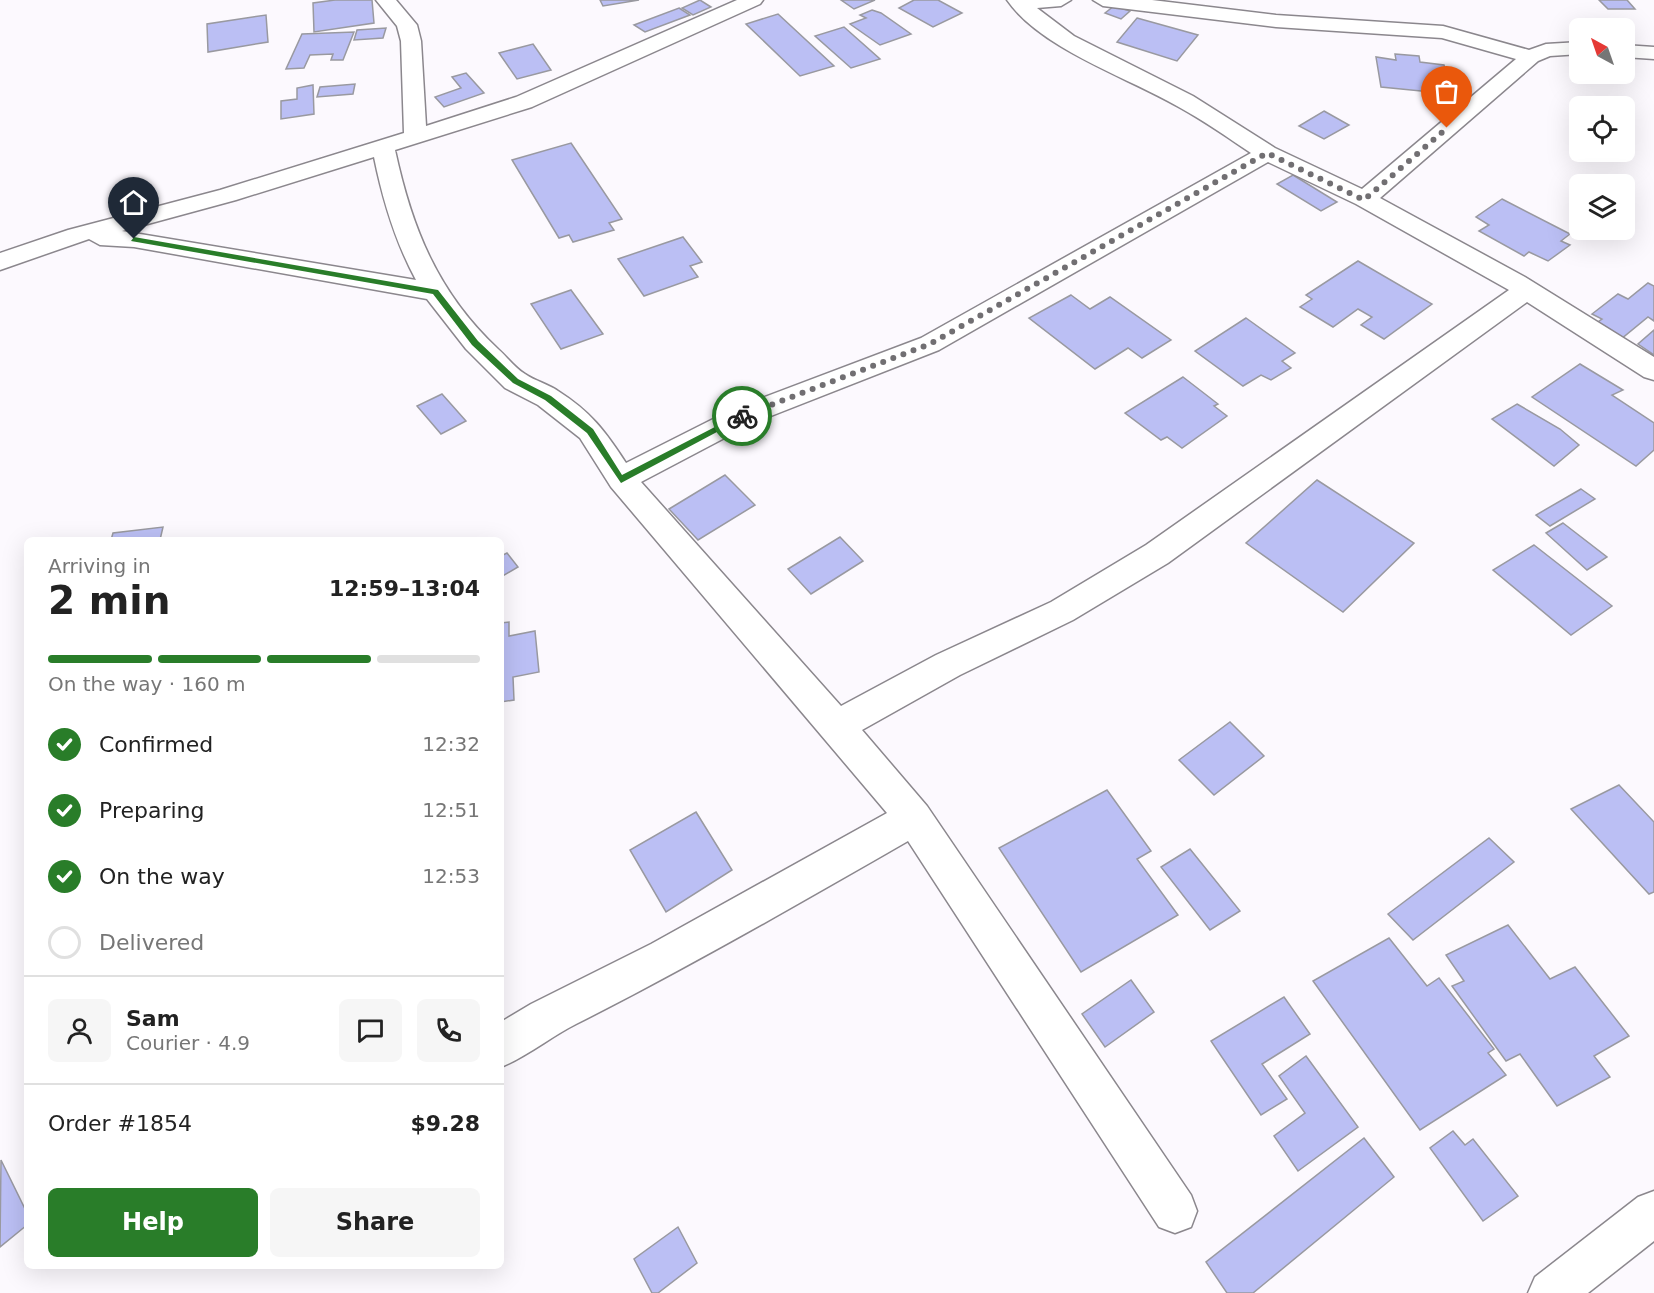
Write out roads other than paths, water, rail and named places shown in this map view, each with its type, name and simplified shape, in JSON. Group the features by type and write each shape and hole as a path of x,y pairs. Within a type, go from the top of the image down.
{"street":[{"path":"386,0 407,25 411,41 415,136"},
{"path":"0,262 77,236 228,195 524,102 753,0"},
{"path":"1020,2 1061,0"},
{"path":"1102,0 1276,21 1443,32 1531,57"},
{"path":"1020,2 1039,22 1067,40 1137,79 1185,101 1267,153 1364,200 1516,283 1525,291 1585,324 1654,370"},
{"path":"1364,200 1531,57 1546,50 1569,49"},
{"path":"1635,51 1654,52"},
{"path":"383,146 393,194 411,248 435,292 475,343 515,381 548,398 590,431 621,479 837,726 914,818 1175,1211"},
{"path":"621,479 743,416 930,344 1267,153"},
{"path":"77,236 134,239 435,292"},
{"path":"837,726 948,665 1062,611 1157,554 1525,291"},
{"path":"504,1044 545,1018 665,958 914,818"},
{"path":"1551,1293 1654,1213"}]}
